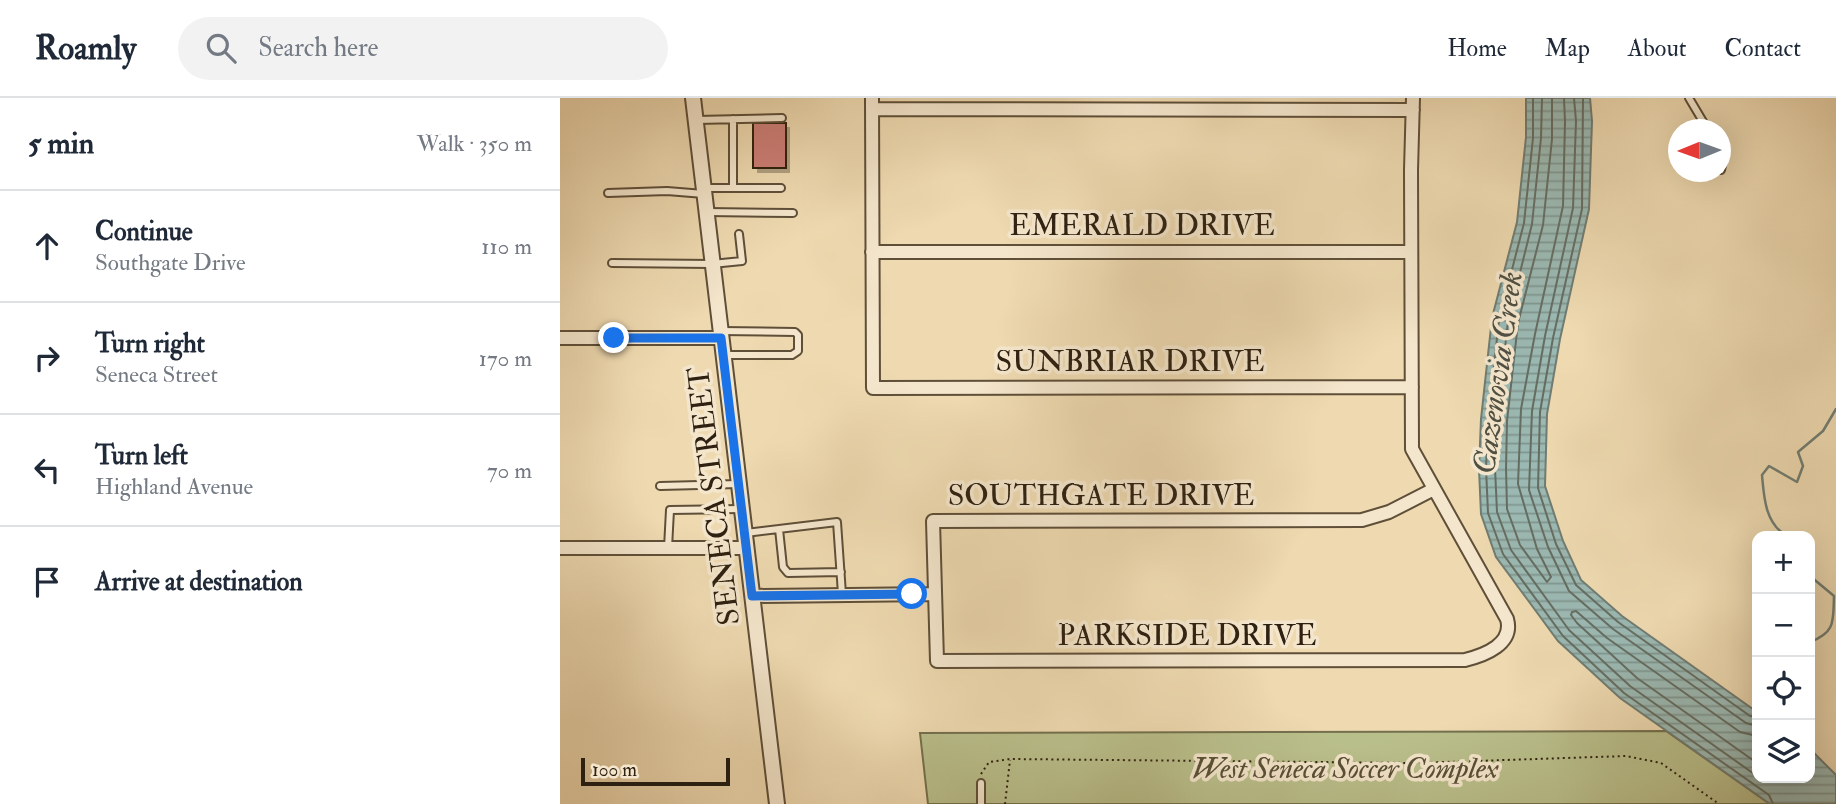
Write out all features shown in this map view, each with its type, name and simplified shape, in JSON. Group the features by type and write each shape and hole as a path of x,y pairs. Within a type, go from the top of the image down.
{"street":[{"name":"SENECA STREET","path":"692,98 777,804"},
{"path":"872,252 872,104 1413,104 1412,449 1434,489"},
{"name":"EMERALD DRIVE","path":"872,252 1411,252"},
{"name":"SUNBRIAR DRIVE","path":"872,252 873,388 1412,387"},
{"path":"560,338 721,335"},
{"name":"SOUTHGATE DRIVE","path":"935,594 933,521 1362,520 1389,512 1434,489"},
{"name":"PARKSIDE DRIVE","path":"935,594 937,661 1465,660 1489,652 1501,643 1508,632 1507,619 1434,489"},
{"path":"560,548 746,548"},
{"path":"752,596 935,594"}],"lane":[{"path":"1689,98 1701,119"},
{"path":"695,120 782,118"},
{"path":"733,119 733,188"},
{"path":"608,193 781,187"},
{"path":"706,212 793,213"},
{"path":"612,263 712,264 742,261 739,234"},
{"path":"721,335 795,332 798,335 798,351 792,355 723,355"},
{"path":"660,486 738,484"},
{"path":"668,548 670,510 741,509"},
{"path":"744,533 837,522 842,595"},
{"path":"779,529 783,567 788,573 841,572"},
{"path":"981,783 981,804"}],"path":[{"path":"981,775 989,762 1010,759 1415,763 1626,755 1661,763 1719,804"},
{"path":"1005,804 1010,759"}],"green space":[{"name":"West Seneca Soccer Complex","path":"1666,731 1770,804 928,804 920,733"}],"water":[{"name":"Cazenovia Creek","path":"1526,98 1590,98 1592,121 1589,209 1560,339 1547,414 1545,486 1563,541 1581,580 1622,616 1752,708 1752,783 1815,783 1815,754 1836,775 1836,804 1770,804 1620,698 1558,641 1496,557 1481,514 1481,419 1492,318 1517,222 1526,137"}],"building":[{"path":"753,123 786,123 786,168 753,168"}],"waterway":[{"path":"1780,531 1770,517 1762,475 1769,466 1797,482 1803,466 1798,452 1823,431 1836,409"},
{"path":"1815,580 1834,596 1829,630 1815,640"}],"route":[{"path":"614,338 721,338 752,596 912,594"}]}
